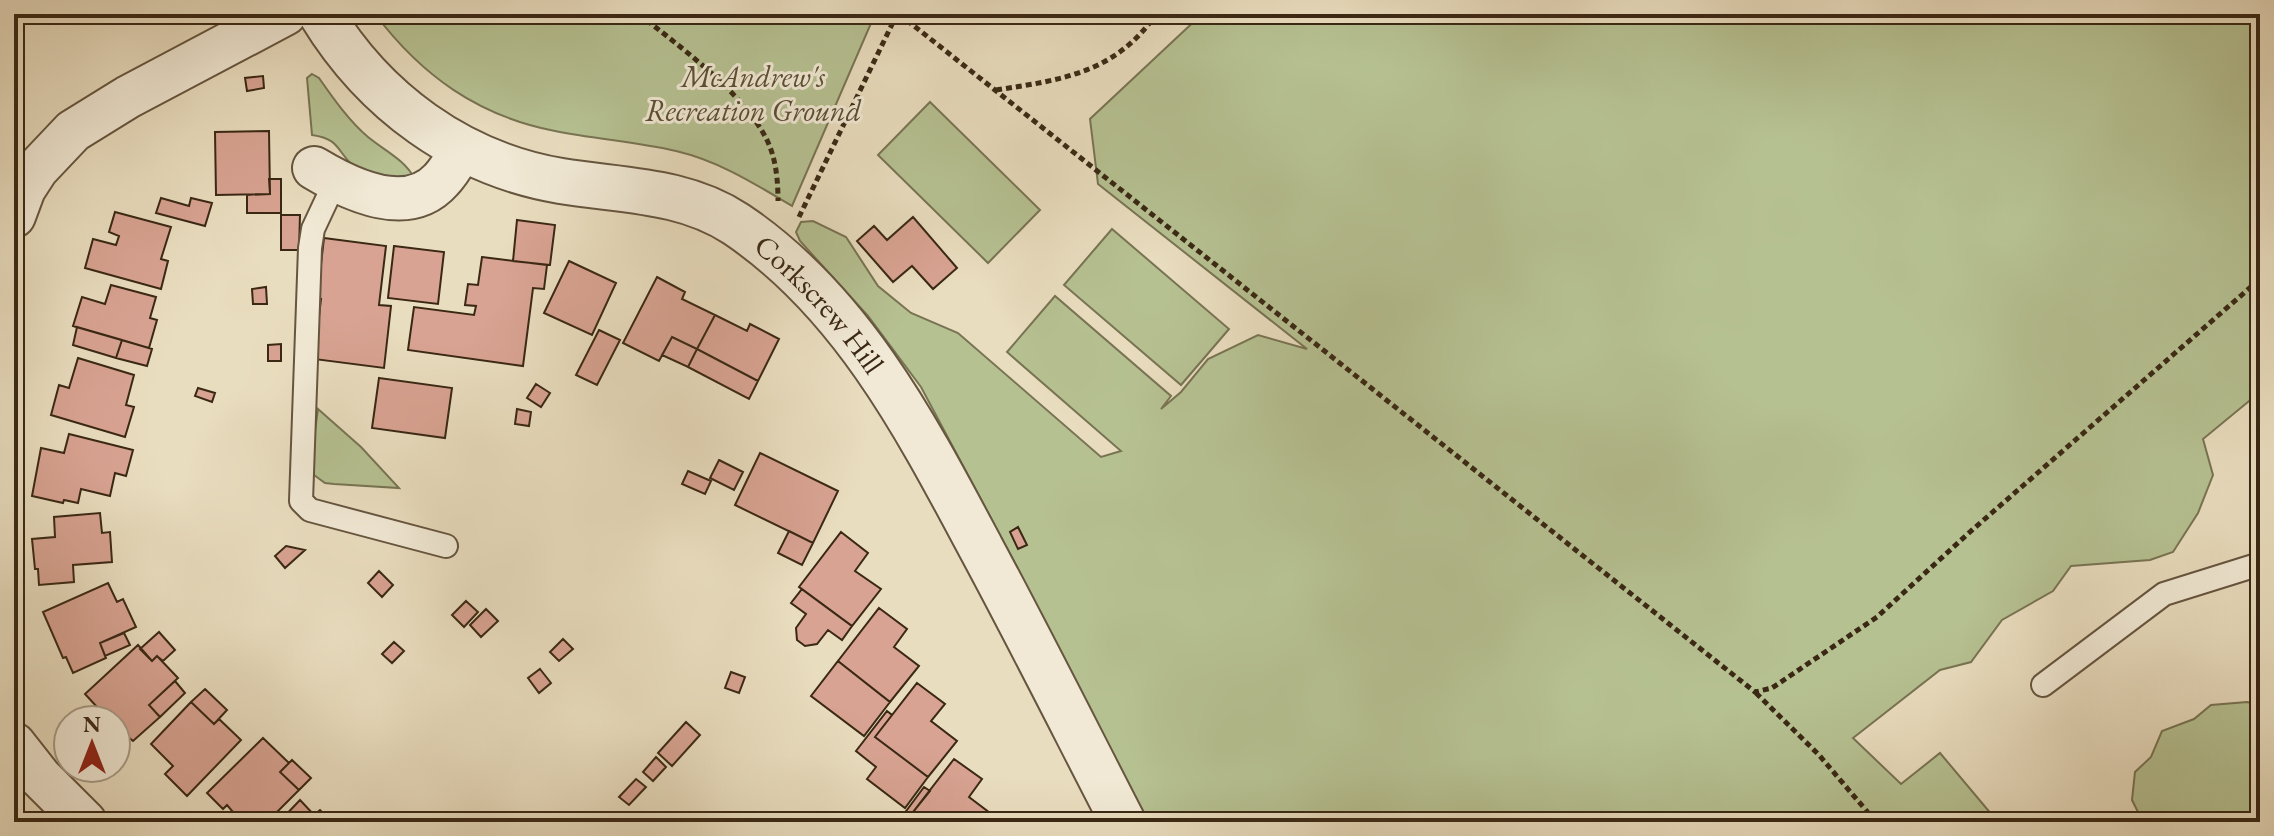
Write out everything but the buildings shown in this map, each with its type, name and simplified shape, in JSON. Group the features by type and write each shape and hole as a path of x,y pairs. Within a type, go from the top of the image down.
{"street":[{"path":"14,216 24,189 37,169 73,131 128,97 285,14"},
{"name":"Corkscrew Hill","path":"321,14 350,57 390,98 433,132 462,149 489,161 547,178 663,194 696,204 733,222 777,256 819,297 874,362 919,432 1123,822"},
{"path":"325,174 358,190 385,197 414,197 425,193 441,180 462,149"},
{"path":"14,744 40,777 85,822"}],"lane":[{"path":"325,174 310,248 301,501 310,510 446,546"},
{"path":"2043,685 2164,594 2260,564"}],"path":[{"path":"639,14 725,88 754,119 768,142 778,190 777,256"},
{"path":"777,256 805,207 898,14 1755,692 1819,755 1876,822"},
{"path":"995,90 1064,79 1094,69 1122,52 1156,14"},
{"path":"1755,692 1772,688 1877,617 2260,279"}],"green space":[{"name":"McAndrew's Recreation Ground","path":"375,14 875,14 792,206 736,174 692,155 555,131 501,115 477,104 432,74"},
{"path":"1202,14 2260,14 2260,392 2203,439 2213,475 2198,513 2173,552 2150,560 2071,566 2053,591 2002,620 1971,662 1940,670 1853,738 1901,784 1940,753 1998,822 1139,822 1017,567 921,387 868,316 800,241 796,232 801,222 813,221 846,237 878,286 911,313 958,333 1101,457 1121,451 1007,352 1055,296 1171,396 1161,409 1181,392 1208,359 1258,335 1307,349 1098,184 1090,119"},
{"path":"312,74 319,78 361,131 400,161 415,179 392,179 364,172 352,165 332,142 312,135 307,78"},
{"path":"930,102 1040,210 988,263 878,155"},
{"path":"1112,229 1229,329 1181,385 1064,285"},
{"path":"318,409 361,447 399,488 325,483 314,475 311,460"},
{"path":"2247,702 2260,705 2260,822 2143,822 2132,800 2135,772 2151,757 2162,731 2194,719 2211,705"}]}
